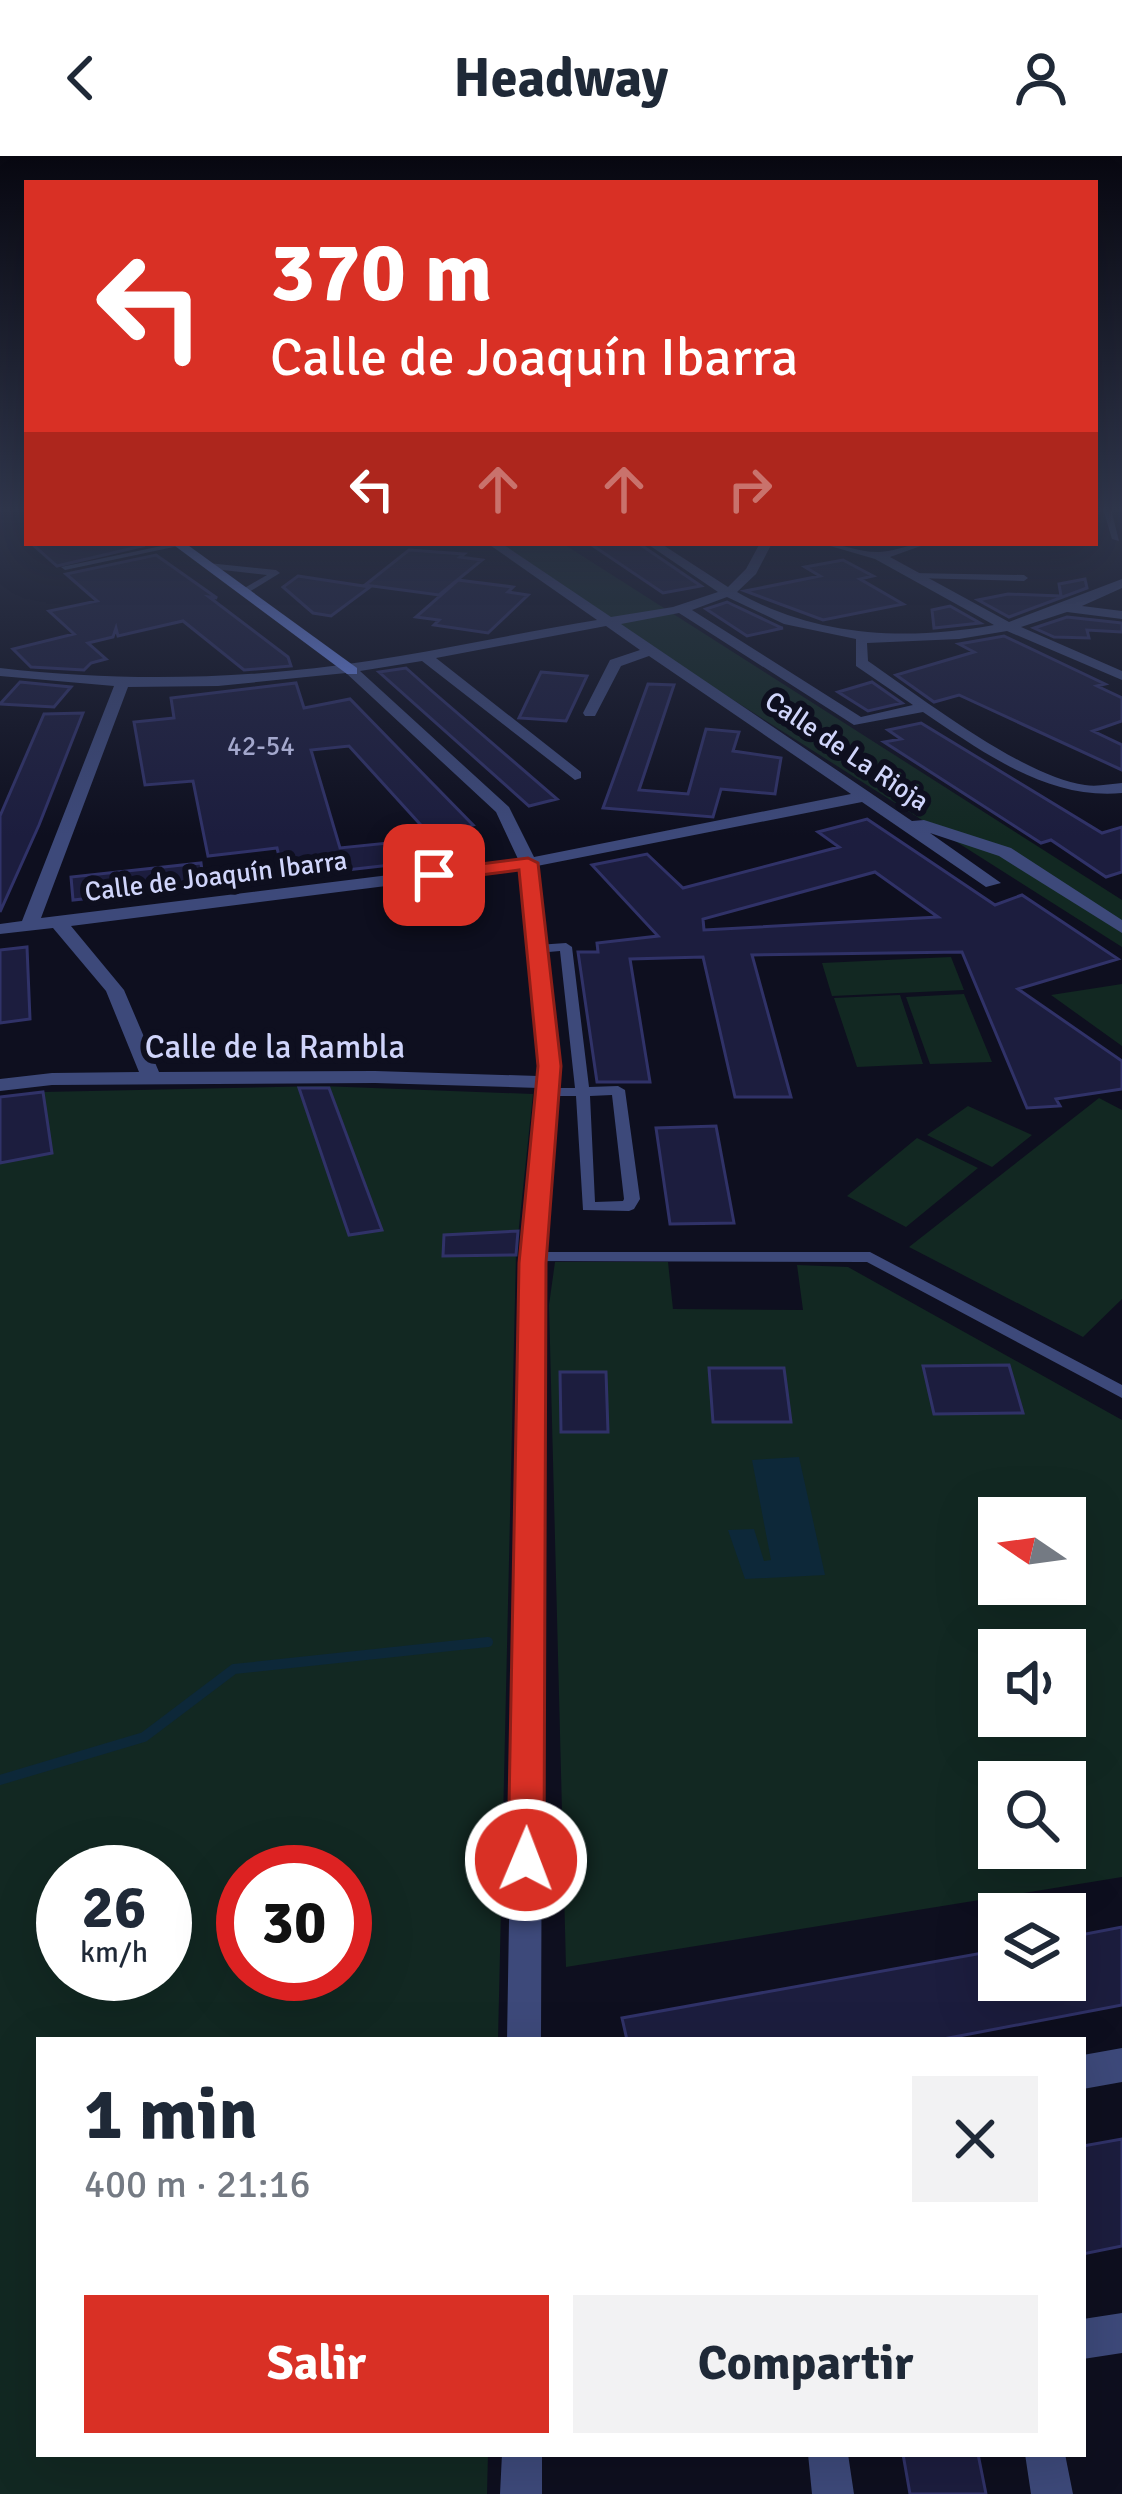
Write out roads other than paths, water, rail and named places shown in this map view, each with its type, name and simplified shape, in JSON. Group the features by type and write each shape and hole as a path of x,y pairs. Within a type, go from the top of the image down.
{"street":[{"path":"280,618 352,671 503,810 528,863 550,1087 534,1257 524,2037"},
{"name":"Calle de La Rioja","path":"603,618 992,883"},
{"path":"0,672 196,684 352,671 623,618"},
{"path":"696,618 859,722 926,707"},
{"path":"783,618 865,637 940,640 1041,618"},
{"path":"994,618 1122,676"},
{"path":"865,637 860,643 861,664 1045,777 1085,790 1122,788"},
{"path":"590,713 615,663 650,652"},
{"path":"427,658 575,776"},
{"path":"29,926 122,683"},
{"name":"Calle de Joaquín Ibarra","path":"0,929 528,863 863,796"},
{"path":"898,818 1005,852 1122,928"},
{"path":"59,923 115,990 152,1079"},
{"name":"Calle de la Rambla","path":"0,1084 52,1078 375,1077 550,1087"},
{"path":"1086,2071 1122,2065"},
{"path":"1086,2339 1122,2333"},
{"path":"521,2494 522,2457"},
{"path":"828,2457 833,2494"},
{"path":"1046,2457 1052,2494"}],"lane":[{"path":"537,949 566,947 583,1092 584,1201 599,1210 622,1209 632,1199 617,1090 583,1092 550,1087"},
{"path":"534,1257 870,1257 1122,1392"}],"water":[{"path":"799,1457 825,1575 745,1579 728,1530 754,1529 764,1561 771,1560 752,1460"}],"waterway":[{"path":"0,1780 144,1737 234,1669 488,1642"}]}
